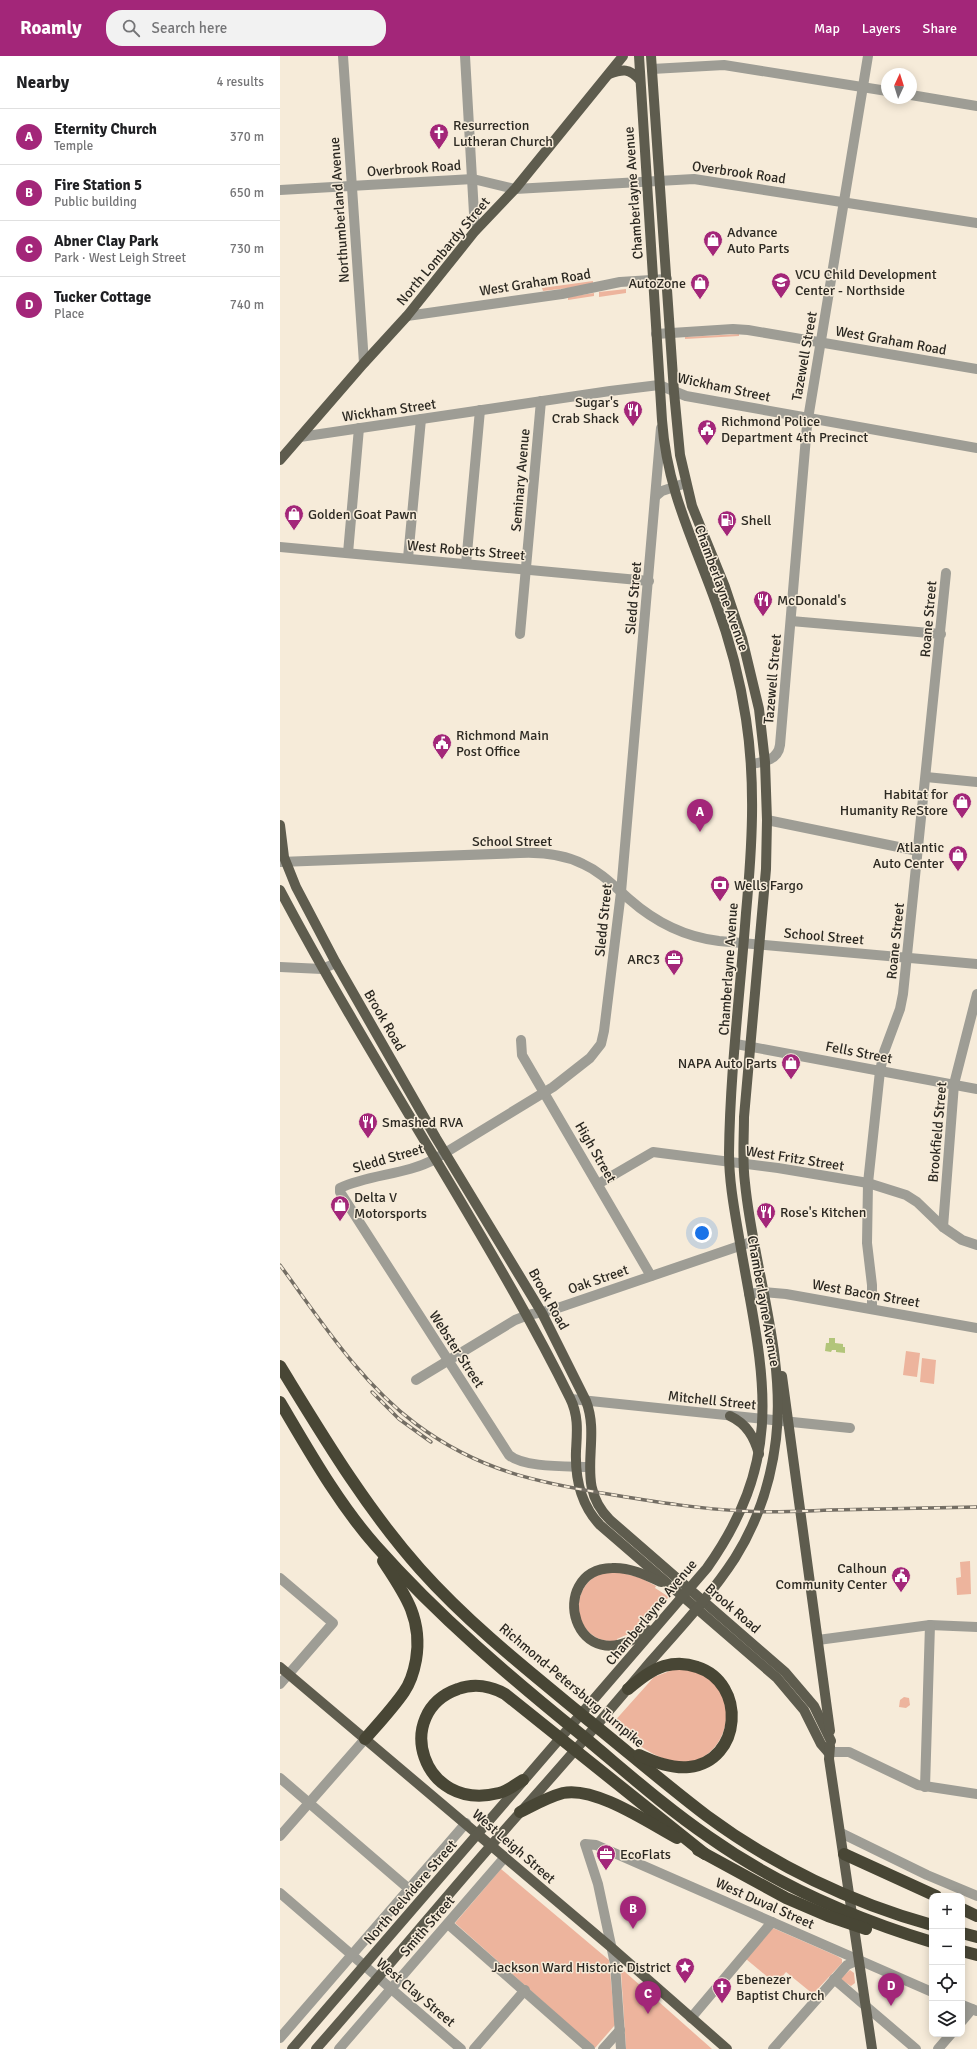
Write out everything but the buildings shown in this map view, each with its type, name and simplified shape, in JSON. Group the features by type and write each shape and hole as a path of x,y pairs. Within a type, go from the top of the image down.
{"highway":[{"name":"Richmond-Petersburg Turnpike","path":"280,1366 360,1493 421,1569 457,1607 497,1643 708,1816 774,1858 851,1896 929,1924"},
{"path":"280,1402 318,1466 376,1546 486,1656 675,1812 709,1838 765,1873 813,1897 873,1923 929,1942"},
{"path":"365,1739 404,1692 414,1667 418,1642 416,1622 411,1606 403,1590 381,1558 376,1546"},
{"path":"620,1745 651,1760 671,1766 689,1767 705,1762 716,1754 726,1742 732,1726 732,1711 728,1693 717,1679 702,1669 679,1664 664,1666 655,1670 628,1689"},
{"path":"523,1780 500,1793 480,1796 460,1794 440,1782 428,1767 422,1745 424,1724 434,1706 446,1695 466,1687 489,1687 505,1694 705,1854"},
{"path":"520,1812 564,1793 589,1795 616,1805 762,1886 828,1916 884,1935 929,1942"},
{"path":"844,1854 929,1893"},
{"path":"965,1910 977,1916"},
{"path":"965,1934 977,1937"},
{"path":"965,1952 977,1955"}],"main road":[{"name":"North Lombardy Street","path":"280,460 407,316 475,231 515,189 623,56"},
{"name":"Chamberlayne Avenue","path":"549,1752 699,1578 720,1549 734,1525 750,1486 759,1454 764,1419 762,1369 740,1245 729,1163 730,1125 753,831 752,764 742,694 729,642 716,602 686,528 673,487 666,454 659,385 639,56"},
{"name":"Chamberlayne Avenue","path":"520,1812 612,1708 683,1624 735,1558 751,1528 767,1485 775,1450 778,1420 776,1382 771,1340 754,1241 743,1163 744,1117 766,869 767,820 765,762 759,709 742,638 725,587 697,519 686,483 678,442 651,56"},
{"path":"609,74 621,70 628,70 640,80"},
{"name":"Brook Road","path":"280,825 282,862 336,963 445,1153 542,1313 586,1401 590,1415 589,1467 592,1492 596,1504 604,1515 785,1672 814,1706 831,1741"},
{"name":"Brook Road","path":"280,890 322,969 528,1315 571,1399 577,1416 576,1466 581,1495 592,1516 600,1525 784,1685 804,1710 821,1744 828,1752"},
{"name":"Chamberlayne Avenue","path":"771,1340 780,1364 808,1561 831,1741 828,1752 872,2049"},
{"path":"730,1416 747,1428 759,1454"},
{"path":"666,1615 630,1642 610,1646 599,1644 582,1632 575,1620 573,1603 575,1595 585,1579 599,1570 609,1568 624,1568 671,1586"},
{"name":"West Leigh Street","path":"280,1667 466,1823 728,2049"},
{"name":"North Belvidere Street","path":"292,2049 523,1780 549,1752"},
{"path":"316,2049 379,1978 520,1812"}],"street":[{"name":"Northumberland Avenue","path":"343,56 364,363"},
{"path":"465,56 475,231"},
{"name":"Tazewell Street","path":"765,762 775,756 780,749 808,417 868,56"},
{"path":"652,69 724,65 881,90"},
{"path":"917,96 977,106"},
{"name":"Overbrook Road","path":"280,190 473,178 515,189 660,179 708,180 844,203 977,223"},
{"name":"West Graham Road","path":"407,316 562,294 620,282 667,279"},
{"name":"West Graham Road","path":"656,334 741,329 977,369"},
{"name":"Wickham Street","path":"300,437 649,385 659,385 674,392 977,448"},
{"name":"Seminary Avenue","path":"520,634 541,401"},
{"path":"466,564 480,410"},
{"path":"408,558 421,419"},
{"name":"Sledd Street","path":"340,1188 353,1182 422,1166 435,1159 545,1092 590,1058 601,1044 604,1031 621,892 662,420"},
{"path":"348,553 359,428"},
{"path":"656,496 662,491 686,483"},
{"name":"West Roberts Street","path":"280,547 649,581"},
{"name":"Roane Street","path":"872,1309 872,1285 867,1243 868,1183 880,1071 884,1052 900,1009 908,958 946,573"},
{"path":"791,621 940,634"},
{"path":"752,764 765,762"},
{"path":"926,777 977,782"},
{"path":"767,820 918,851"},
{"name":"School Street","path":"282,862 542,853 557,855 582,863 601,874 650,916 673,928 711,940 977,964"},
{"path":"280,967 322,969 336,963"},
{"name":"Brookfield Street","path":"944,1227 954,1084 977,994"},
{"name":"High Street","path":"521,1040 522,1055 545,1092 651,1276"},
{"name":"Fells Street","path":"736,1044 977,1089"},
{"name":"West Fritz Street","path":"598,1184 653,1152 729,1163 743,1163 868,1183 906,1194 918,1202 944,1227 962,1240 977,1245"},
{"name":"Webster Street","path":"340,1188 342,1196 513,1458 531,1463 589,1467"},
{"name":"Oak Street","path":"416,1380 515,1320 528,1315 542,1313 754,1241"},
{"name":"West Bacon Street","path":"749,1294 763,1292 794,1295 977,1328"},
{"name":"Mitchell Street","path":"571,1399 850,1428"},
{"path":"280,1578 333,1623 280,1684"},
{"path":"925,1787 930,1625"},
{"path":"818,1640 930,1625 977,1627"},
{"path":"280,1836 365,1739"},
{"path":"828,1752 849,1752 902,1779 925,1787 977,1794"},
{"path":"280,1778 409,1889"},
{"path":"280,2038 466,1823"},
{"path":"841,1833 927,1875 977,1896"},
{"name":"West Duval Street","path":"612,1948 598,1884 585,1844 596,1845 929,1991"},
{"name":"Smith Street","path":"339,2049 505,1857"},
{"name":"West Clay Street","path":"280,1893 462,2049"},
{"path":"691,2018 772,1922"},
{"path":"448,1924 525,1990 590,2049"},
{"path":"612,1948 615,1964 621,2049"},
{"path":"773,2049 847,1965 859,1960"},
{"path":"834,1979 916,2049"},
{"path":"474,2049 525,1990"},
{"path":"965,2006 975,2010 965,2018"},
{"path":"603,2049 620,2030"},
{"path":"938,2049 948,2037"}],"shaded area":[{"path":"593,281 593,285 543,291 542,288"},
{"path":"626,289 626,293 599,297 599,292"},
{"path":"594,293 594,296 568,300 568,297"},
{"path":"739,334 739,336 685,339 685,337"},
{"path":"829,1338 835,1338 835,1343 843,1344 843,1347 845,1347 845,1353 836,1352 836,1350 832,1350 831,1352 825,1351 826,1343 829,1343"},
{"path":"906,1351 920,1353 917,1377 903,1375"},
{"path":"922,1358 936,1360 934,1384 920,1382"},
{"path":"970,1561 971,1594 957,1595 956,1578 961,1577 960,1562"},
{"path":"619,1572 641,1578 656,1586 655,1588 669,1597 633,1632 617,1639 617,1641 602,1640 594,1636 586,1629 581,1621 579,1602 582,1592 594,1577 604,1573"},
{"path":"671,1668 692,1671 711,1680 722,1694 726,1710 725,1728 717,1744 705,1756 688,1762 668,1760 653,1754 638,1745 612,1724 654,1677 670,1671"},
{"path":"904,1697 909,1698 910,1705 906,1708 899,1707 900,1700"},
{"path":"501,1869 609,1960 615,2025 595,2048 455,1923"},
{"path":"773,1928 837,1956 842,1959 842,1963 813,1994 786,1972 776,1984 746,1959"},
{"path":"850,1970 854,1973 855,1983 851,1986 840,1979"},
{"path":"621,1971 624,1971 712,2049 626,2049"}],"railway":[{"path":"280,1265 342,1350 359,1370 396,1407 416,1424 440,1440 463,1453 510,1473 535,1480 587,1490 711,1509 776,1512 977,1507"},
{"path":"372,1392 399,1419 431,1442"}],"place":[{"name":"Resurrection Lutheran Church","path":"439,150"},
{"name":"Advance Auto Parts","path":"713,257"},
{"name":"VCU Child Development Center - Northside","path":"781,299"},
{"name":"AutoZone","path":"700,300"},
{"name":"Sugar's Crab Shack","path":"633,427"},
{"name":"Richmond Police Department 4th Precinct","path":"707,446"},
{"name":"Golden Goat Pawn","path":"294,531"},
{"name":"Shell","path":"727,537"},
{"name":"McDonald's","path":"763,617"},
{"name":"Richmond Main Post Office","path":"442,760"},
{"name":"Habitat for Humanity ReStore","path":"962,819"},
{"name":"Eternity Church","path":"700,832"},
{"name":"Atlantic Auto Center","path":"958,872"},
{"name":"Wells Fargo","path":"720,902"},
{"name":"ARC3","path":"674,976"},
{"name":"NAPA Auto Parts","path":"791,1080"},
{"name":"Smashed RVA","path":"368,1139"},
{"name":"Delta V Motorsports","path":"340,1222"},
{"name":"Rose's Kitchen","path":"766,1229"},
{"name":"Calhoun Community Center","path":"901,1593"},
{"name":"EcoFlats","path":"606,1871"},
{"name":"Fire Station 5","path":"633,1929"},
{"name":"Jackson Ward Historic District","path":"685,1984"},
{"name":"Ebenezer Baptist Church","path":"722,2004"},
{"name":"Tucker Cottage","path":"891,2006"},
{"name":"Abner Clay Park","path":"648,2014"}]}
